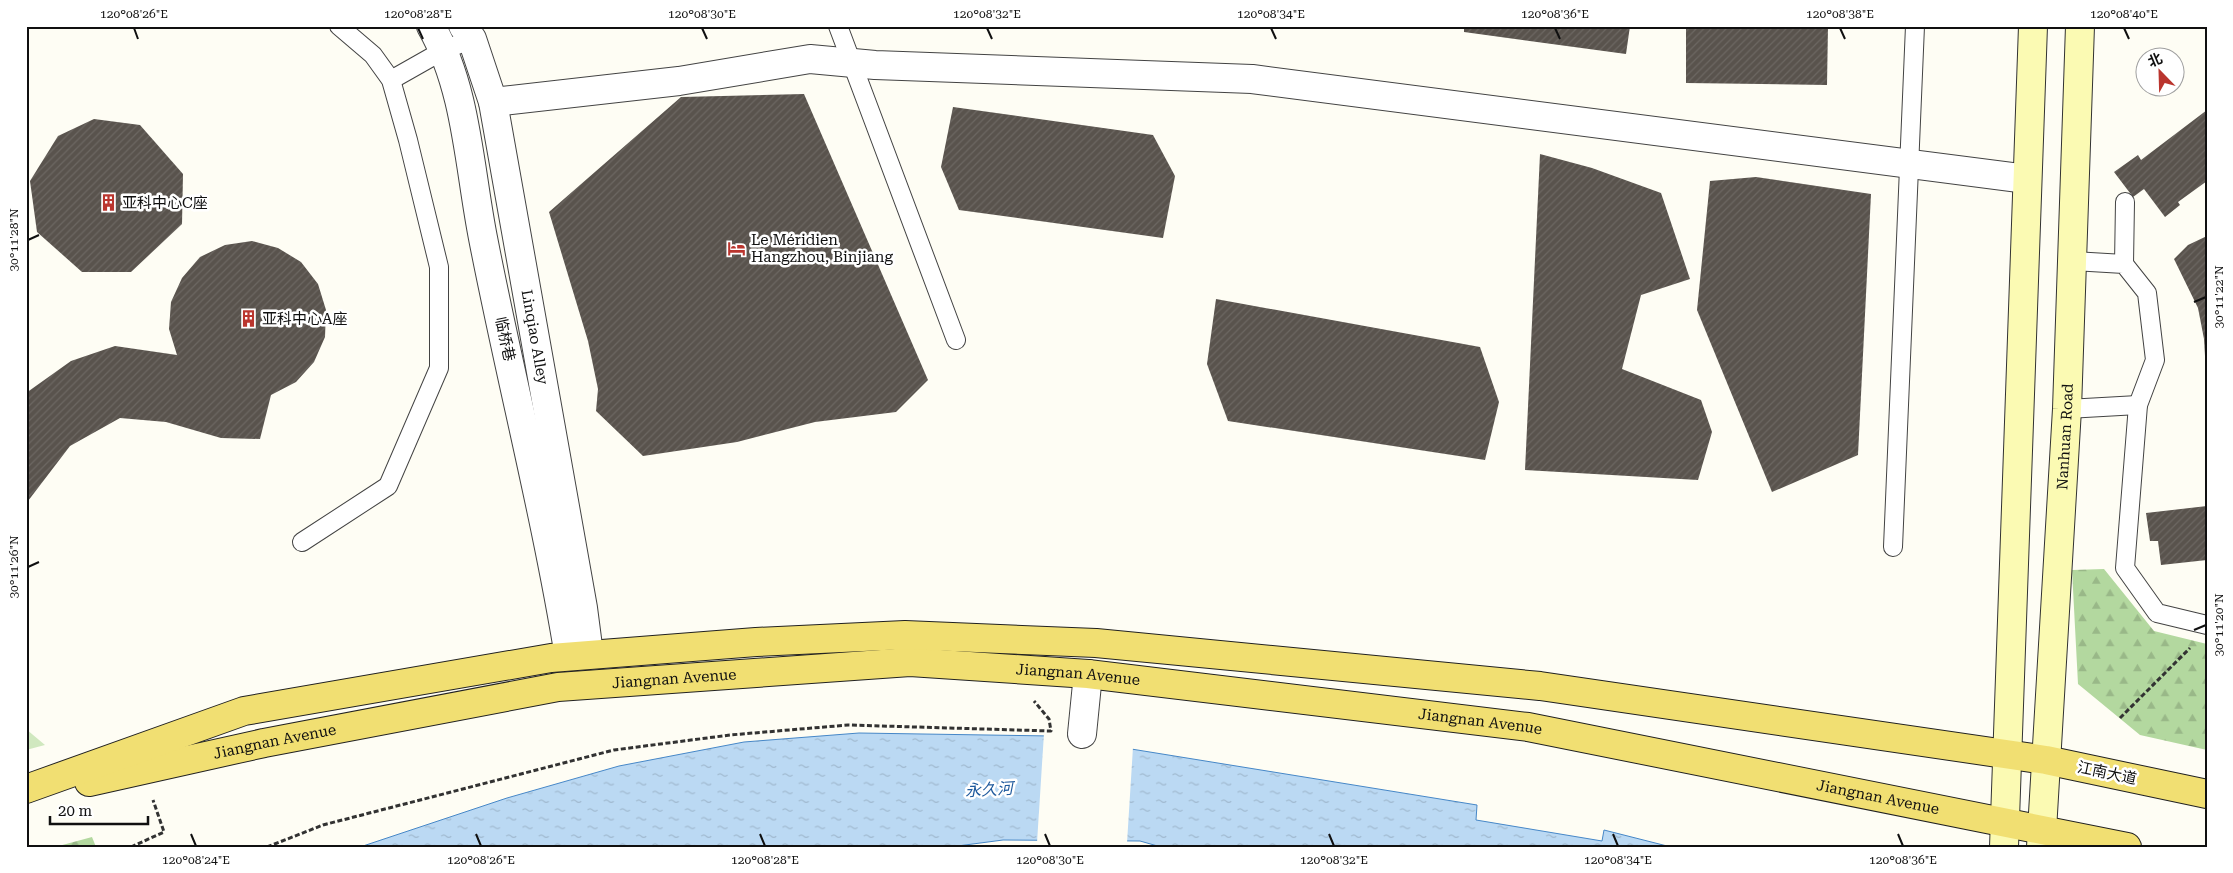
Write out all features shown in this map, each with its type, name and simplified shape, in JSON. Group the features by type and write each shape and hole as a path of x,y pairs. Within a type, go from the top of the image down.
{"main road":[{"path":"2004,834 2033,26"},
{"name":"Nanhuan Road","path":"2042,838 2068,409 2080,26"},
{"name":"Jiangnan Avenue","path":"26,789 244,711 579,655 756,642 905,635 1096,643 1540,686 2006,755"},
{"name":"Jiangnan Avenue","path":"26,796 264,743 558,686 910,662 1088,674 1528,727 2004,834 2127,847"},
{"name":"江南大道","path":"2006,755 2046,760 2207,794"}],"street":[{"name":"临桥巷","path":"431,26 444,50 460,104 483,237 552,557 579,655"},
{"name":"Linqiao Alley","path":"467,33 493,102 580,589 579,655"},
{"path":"493,102 679,81 810,59 852,64 1252,79 2027,179"},
{"path":"1082,734 1088,674"}],"lane":[{"path":"302,542 388,486 439,368 439,267 408,140 391,80 373,55 340,26"},
{"path":"838,26 956,340"},
{"path":"1893,547 1915,26"},
{"path":"391,80 444,50 467,33"},
{"path":"2125,202 2124,264 2147,293 2155,360 2138,405 2125,568 2156,613 2207,625"},
{"path":"2073,261 2124,264"},
{"path":"2068,409 2138,405"}],"path":[{"path":"2120,718 2194,645"},
{"path":"267,847 323,825 614,750 730,735 848,725 1051,731 1049,719 1030,697"},
{"path":"131,847 164,832"}],"green space":[{"path":"2104,569 2154,631 2207,644 2207,750 2140,735 2078,684 2072,570"},
{"path":"26,729 45,745 26,750"},
{"path":"92,837 96,847 55,847"}],"water":[{"name":"永久河","path":"859,733 1051,736 1477,805 1476,820 1602,841 1604,830 1671,847 1161,847 1140,841 1003,840 950,847 360,847 507,798 619,766 744,742"}],"pier":[{"path":"1044,733 1133,747 1127,843 1037,843"}],"building":[{"path":"1464,26 1630,26 1626,54 1464,32"},
{"path":"1686,26 1828,26 1827,85 1686,83"},
{"path":"804,94 928,380 896,412 815,422 737,442 643,456 596,411 598,389 588,341 549,212 681,97"},
{"path":"953,107 1153,135 1175,176 1163,238 959,210 941,167"},
{"path":"2207,110 2207,181 2178,202 2180,205 2165,217 2144,189 2133,197 2114,172 2138,155 2141,160"},
{"name":"亚科中心C座","path":"94,119 140,125 183,174 182,224 131,272 82,272 37,232 30,181 58,136"},
{"path":"1540,154 1592,168 1661,193 1690,279 1641,295 1622,369 1701,400 1712,432 1698,480 1525,470"},
{"path":"1756,177 1871,194 1858,455 1772,492 1697,310 1710,181"},
{"path":"2207,236 2207,356 2205,356 2198,308 2174,259 2188,245"},
{"path":"252,241 278,248 301,262 318,284 326,310 325,337 314,362 296,382 271,395 260,439 221,438 166,422 120,418 70,446 28,501 26,498 26,393 71,361 115,346 177,355 169,329 171,302 182,278 200,257 225,245"},
{"path":"1216,299 1480,347 1499,402 1485,460 1228,421 1207,364"},
{"path":"2207,506 2207,560 2161,565 2158,541 2150,541 2146,513"}],"place":[{"name":"亚科中心C座","path":"108,203"},
{"name":"Le Méridien Hangzhou, Binjiang","path":"737,249"},
{"name":"亚科中心A座","path":"248,319"}]}
